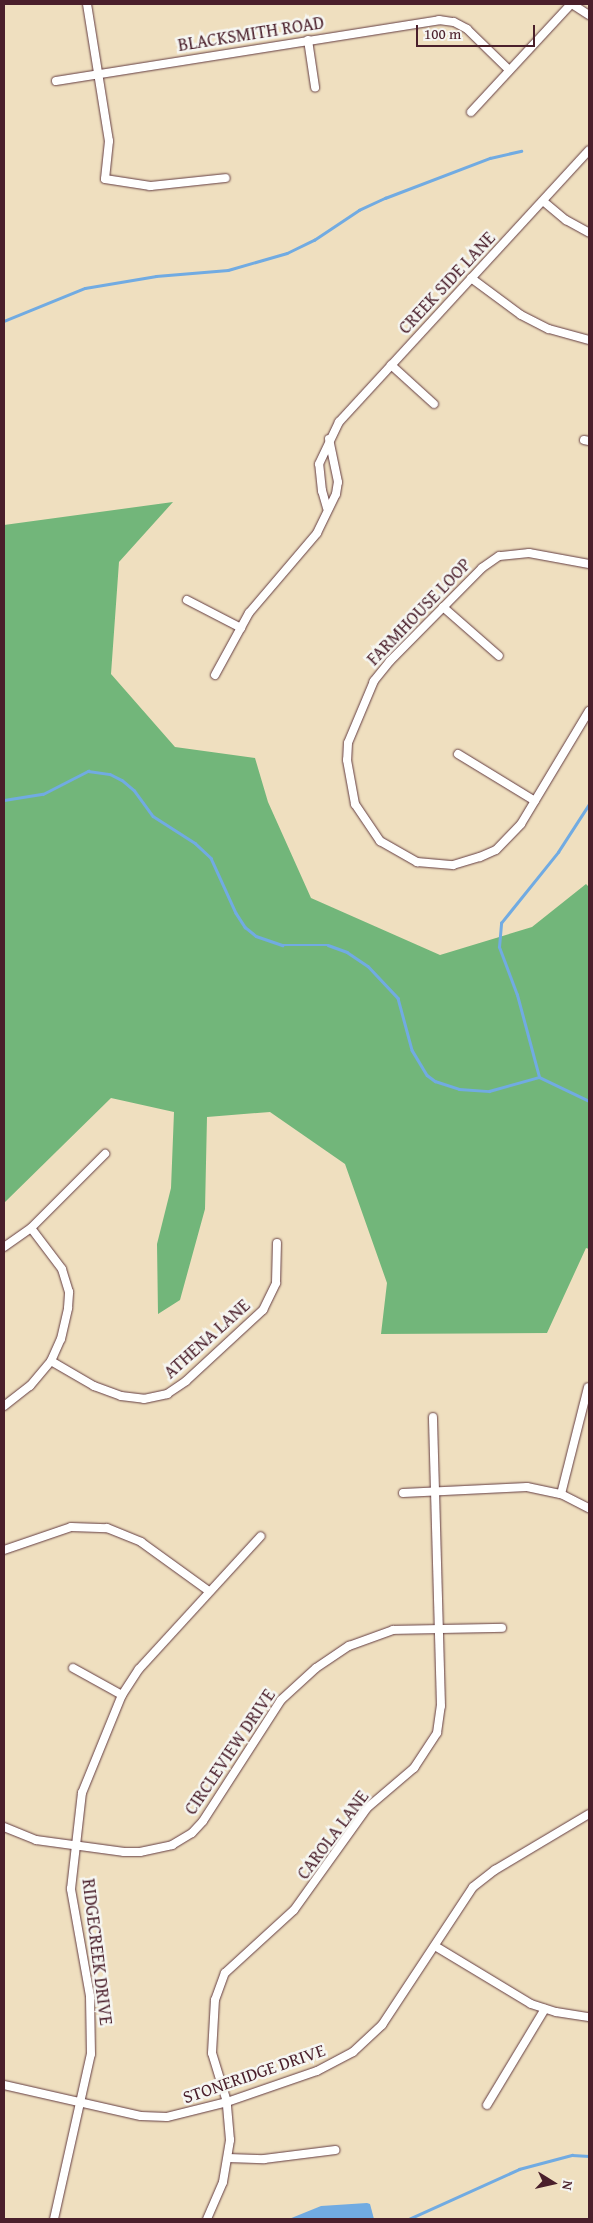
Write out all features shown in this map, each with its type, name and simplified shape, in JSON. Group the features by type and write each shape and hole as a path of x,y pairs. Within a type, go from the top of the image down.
{"street":[{"path":"87,4 109,142 105,179 150,186 226,178"},
{"path":"471,112 572,4 589,15"},
{"name":"BLACKSMITH ROAD","path":"56,81 432,20 447,21 467,29 509,70"},
{"path":"308,40 315,87"},
{"name":"CREEK SIDE LANE","path":"327,508 322,491 319,464 329,439 339,422 589,150"},
{"path":"543,201 566,220 589,233"},
{"path":"471,278 521,315 549,329 589,340"},
{"path":"391,365 434,404"},
{"path":"215,675 261,595 317,533 327,508 336,494 338,482 329,439"},
{"name":"FARMHOUSE LOOP","path":"589,564 529,553 499,556 482,568 390,661 366,695 348,743 347,760 355,804 380,841 417,862 453,865 496,850 510,838 535,801 589,711"},
{"path":"187,600 241,628"},
{"path":"443,607 499,656"},
{"path":"458,754 535,801"},
{"path":"4,1247 31,1228 105,1154"},
{"path":"4,1406 30,1386 51,1361 67,1316 68,1292 58,1262 31,1228"},
{"name":"ATHENA LANE","path":"51,1361 94,1386 121,1396 144,1399 167,1394 186,1381 263,1310 278,1275 277,1243"},
{"path":"561,1494 588,1387"},
{"name":"CAROLA LANE","path":"207,2219 221,2190 228,2158 227,2102 212,2053 212,2016 219,1986 225,1973 239,1957 294,1910 367,1808 414,1768 430,1748 439,1726 439,1628 433,1417"},
{"path":"404,1493 511,1486 561,1494 589,1508"},
{"path":"4,1550 64,1529 107,1528 141,1542 209,1591"},
{"name":"RIDGECREEK DRIVE","path":"54,2219 90,2060 92,2018 73,1903 76,1844 82,1793 122,1695 150,1655 261,1536"},
{"name":"CIRCLEVIEW DRIVE","path":"4,1827 29,1838 132,1853 164,1847 186,1837 203,1821 265,1721 298,1683 363,1638 393,1630 502,1628"},
{"path":"73,1668 122,1695"},
{"name":"STONERIDGE DRIVE","path":"4,2085 159,2118 192,2113 317,2071 353,2052 382,2025 435,1946 462,1901 480,1881 589,1814"},
{"path":"435,1946 508,1991 545,2009 589,2017"},
{"path":"488,2104 545,2009"},
{"path":"228,2158 264,2159 335,2150"}],"green space":[{"path":"173,502 119,562 111,674 175,747 255,758 268,802 311,898 440,955 532,927 586,884 589,887 589,1249 586,1248 547,1333 381,1334 387,1283 345,1164 270,1112 207,1117 205,1209 180,1300 158,1314 157,1244 171,1188 174,1112 111,1098 4,1203 4,525"}],"water":[{"path":"370,2204 374,2219 289,2219 321,2206"}],"waterway":[{"path":"4,321 85,288 156,276 228,270 287,253 314,240 359,210 385,198 490,158 521,151"},
{"path":"4,800 43,794 88,771 110,774 122,780 134,790 153,816 195,843 211,858 236,913 245,927 256,936 282,945 328,945 347,952 368,966 398,998 412,1050 427,1075 435,1081 459,1089 489,1091 539,1077 589,1101"},
{"path":"539,1077 517,995 499,947 501,923 558,852 589,804"},
{"path":"409,2219 519,2169 572,2155 589,2156"}]}
